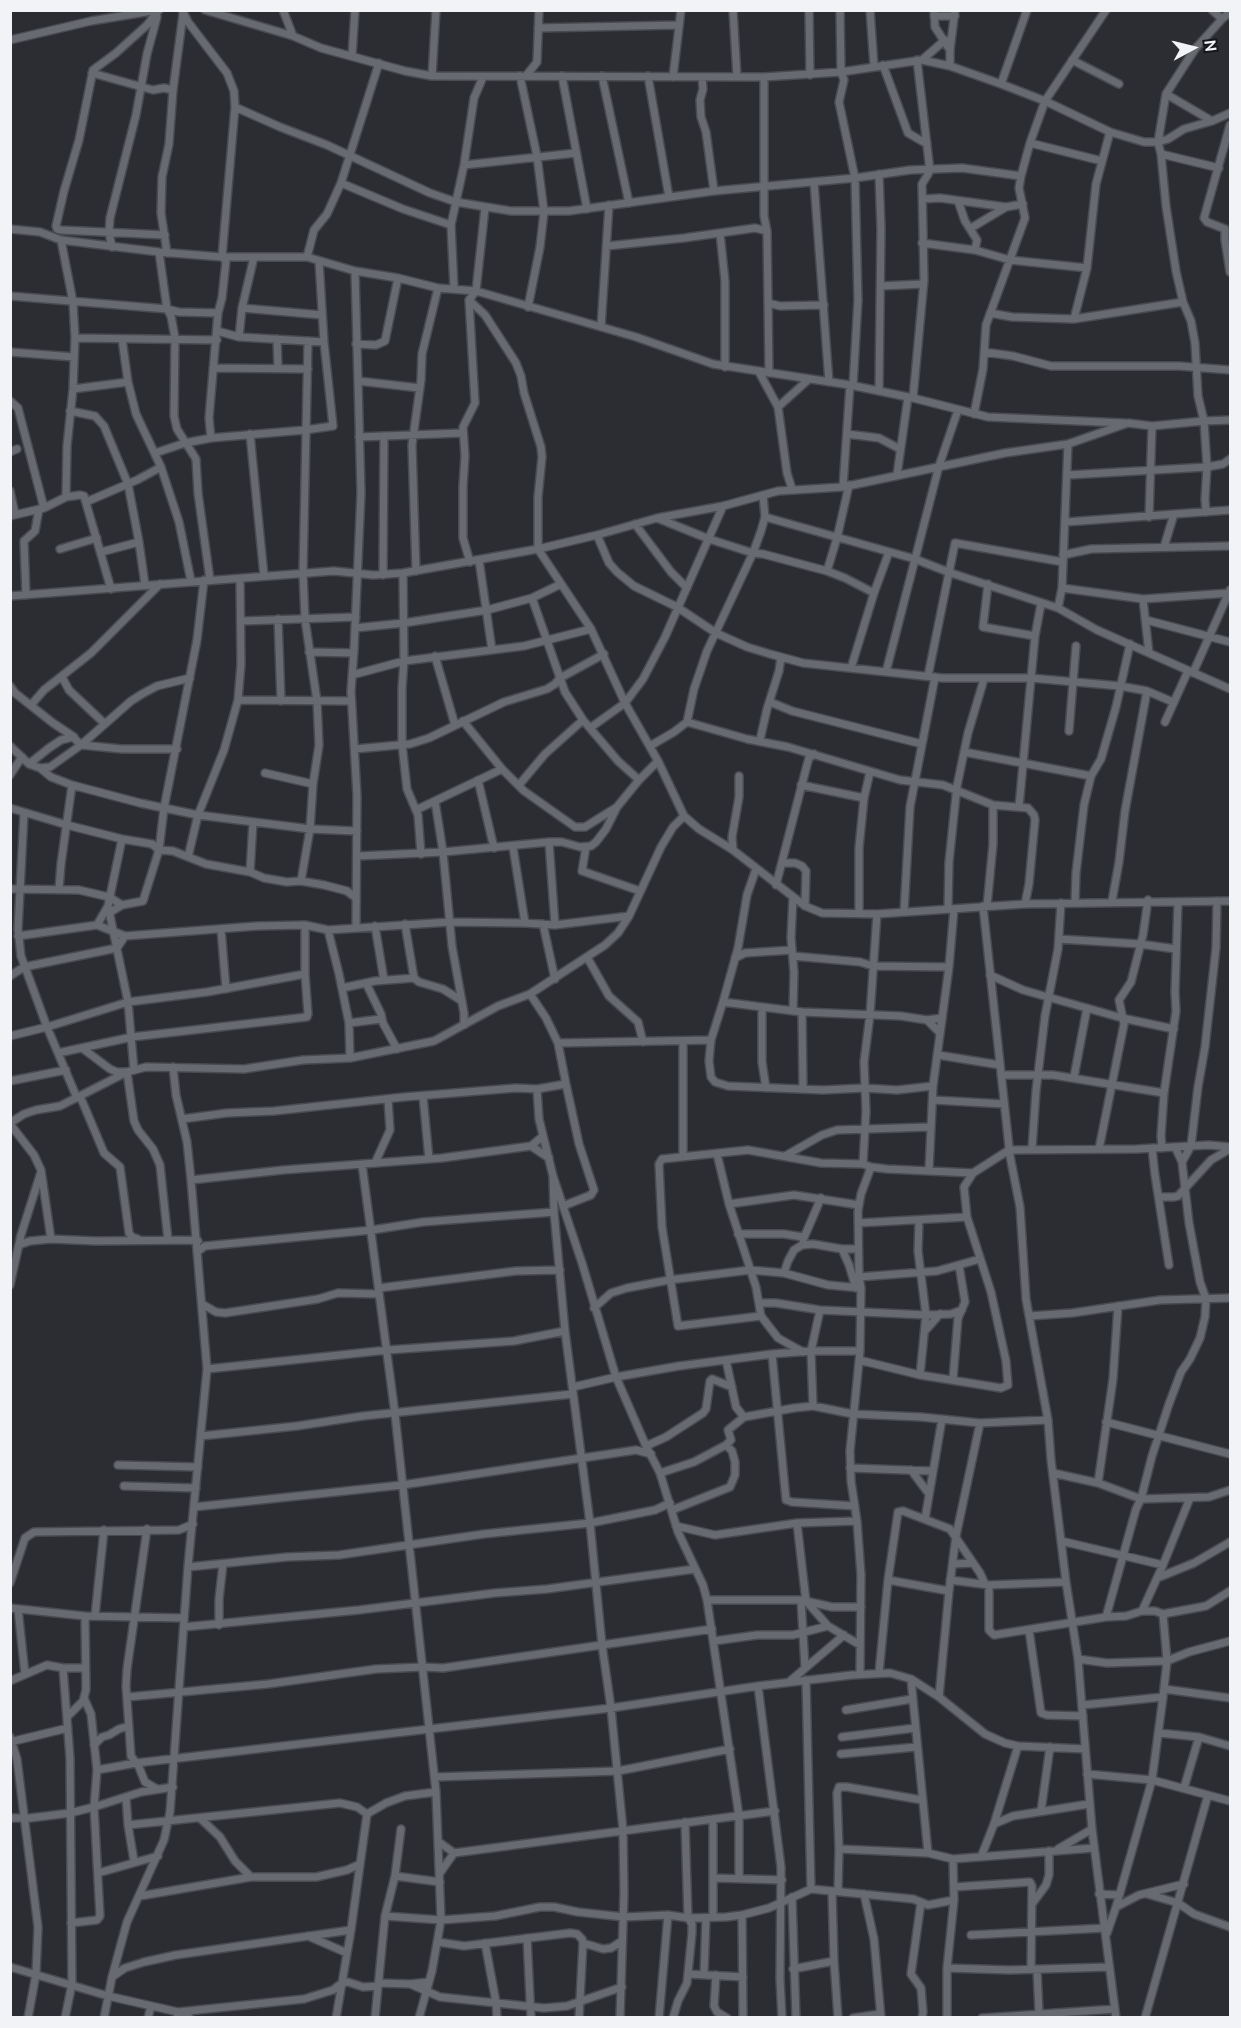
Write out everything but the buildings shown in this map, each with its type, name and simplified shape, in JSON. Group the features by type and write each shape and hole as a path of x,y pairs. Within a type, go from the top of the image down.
{"street":[{"path":"205,10 293,36 321,48 432,76 764,77 841,72 919,60 950,66 1001,84 1130,139 1158,142 1184,129 1230,113"},
{"path":"283,10 293,36"},
{"path":"352,56 354,10"},
{"path":"432,76 436,10"},
{"path":"539,10 537,62 548,76"},
{"path":"673,77 681,10"},
{"path":"733,10 736,77"},
{"path":"809,10 810,75"},
{"path":"826,571 837,538 846,486 847,434 858,318 855,178 839,105 844,80 841,72 840,10"},
{"path":"870,10 874,66"},
{"path":"974,414 983,369 986,325 1025,218 1019,188 1030,143 1045,101 1106,10"},
{"path":"1206,512 1207,467 1204,421 1198,396 1197,367 1191,321 1183,302 1176,271 1158,142 1166,94 1195,50 1228,15 1212,10"},
{"path":"1001,84 1027,11"},
{"path":"10,40 91,21 158,12"},
{"path":"158,12 147,26 93,70 79,140 56,226 61,230 165,235"},
{"path":"112,247 109,233 110,218 158,12"},
{"path":"167,253 161,213 162,177 169,144 183,12"},
{"path":"183,12 226,73 234,91 235,107 222,257 226,261 218,313 209,418 211,438"},
{"path":"950,50 943,42 936,27 934,13 955,13 950,66"},
{"path":"538,28 680,25"},
{"path":"919,60 943,42 952,32"},
{"path":"897,475 910,398 923,284 922,184 930,169 919,60"},
{"path":"1072,60 1119,84"},
{"path":"523,76 537,62"},
{"path":"307,257 314,230 327,214 341,183 379,63"},
{"path":"883,65 908,133 927,144"},
{"path":"92,73 155,90 164,88 173,90"},
{"path":"523,76 544,212 540,247 528,307"},
{"path":"562,76 587,209"},
{"path":"602,76 628,203"},
{"path":"648,76 669,197"},
{"path":"454,288 451,225 464,165 474,98 483,77"},
{"path":"702,77 701,117 706,132 714,191"},
{"path":"764,77 764,216 767,231 769,373"},
{"path":"1166,94 1212,121"},
{"path":"235,107 430,193 456,202 485,208 544,212 587,209 714,191 930,169 962,168 1021,176"},
{"path":"1230,124 1204,218 1207,222 1228,229 1225,240 1230,272"},
{"path":"1074,319 1087,268 1096,184 1110,132"},
{"path":"1168,139 1169,155"},
{"path":"1030,143 1102,161"},
{"path":"464,165 576,153"},
{"path":"1161,154 1219,168"},
{"path":"879,174 881,286 879,391"},
{"path":"814,182 829,382"},
{"path":"341,183 372,197 451,225"},
{"path":"923,199 940,198 1006,207 1023,204"},
{"path":"958,201 963,217 977,240 975,250"},
{"path":"601,327 609,206"},
{"path":"971,228 1006,207"},
{"path":"470,562 463,538 465,456 462,433 466,419 475,403 476,395 469,300 476,291 485,208"},
{"path":"755,228 764,216"},
{"path":"607,246 755,228 767,231"},
{"path":"10,229 40,231 61,240 167,253 222,257 307,257 356,271 438,288 476,291 601,327 725,367 879,391 958,411 1002,419 1027,418 1152,426 1230,420"},
{"path":"720,232 724,281 725,367"},
{"path":"61,240 73,302 75,338 67,446 66,497"},
{"path":"922,243 975,250 1011,260 1087,268"},
{"path":"97,926 109,910 144,901 159,850 164,808 177,749 207,580 196,459 177,429 174,416 175,338 171,316 167,309 159,252"},
{"path":"239,337 242,308 254,257"},
{"path":"155,453 185,443 211,438 332,427 334,424 324,342 319,261"},
{"path":"356,271 361,528 351,701 355,749 358,856 356,927"},
{"path":"356,344 376,345 385,341 398,278"},
{"path":"881,286 923,284"},
{"path":"416,571 413,435 422,354 438,288"},
{"path":"10,296 167,309 179,312 218,313"},
{"path":"469,300 485,315 516,363 541,447 538,549 591,629 684,816 699,829 733,850 805,906 822,913 877,914 985,906 1112,901 1230,901"},
{"path":"990,313 1012,317 1074,319 1183,302"},
{"path":"768,303 780,306 824,305"},
{"path":"242,308 322,315"},
{"path":"217,332 239,337 324,342"},
{"path":"75,338 217,340"},
{"path":"122,339 128,382 136,414 161,466 179,522 191,581"},
{"path":"277,339 278,368"},
{"path":"302,881 319,745 317,701 305,619 303,573 308,341"},
{"path":"10,352 74,357"},
{"path":"984,352 1061,367 1197,367 1230,370"},
{"path":"213,368 308,369"},
{"path":"759,372 778,407 787,473 792,489"},
{"path":"778,407 809,379"},
{"path":"358,381 420,388"},
{"path":"73,389 128,382"},
{"path":"10,401 18,408 42,509 35,531 24,541 26,595"},
{"path":"70,411 95,416 100,421 128,484 140,542 145,585"},
{"path":"886,672 939,466 958,411"},
{"path":"10,596 334,571 383,575 416,571 538,549 657,518 723,506 792,489 846,486 1005,453 1068,444 1128,423"},
{"path":"1149,517 1152,426"},
{"path":"359,437 462,433"},
{"path":"250,434 264,576"},
{"path":"847,434 879,438 900,449"},
{"path":"383,575 384,436"},
{"path":"1058,608 1062,588 1068,444"},
{"path":"1068,475 1207,467 1223,464 1230,459"},
{"path":"86,502 128,484 161,466"},
{"path":"10,490 13,515 42,509 66,497 82,495 111,589"},
{"path":"650,746 687,722 694,689 707,651 753,553 765,517 763,495"},
{"path":"590,728 626,703 651,664 723,506"},
{"path":"1066,522 1230,510"},
{"path":"1164,547 1174,514"},
{"path":"765,517 915,559 1058,608 1097,630 1230,688"},
{"path":"657,518 708,539 826,571 874,593"},
{"path":"634,524 671,572 687,588"},
{"path":"597,535 609,563 634,586 677,607 716,633 747,647 781,657 803,663 932,676 984,679 1031,678 1120,686 1147,691 1173,702"},
{"path":"60,549 97,538"},
{"path":"101,552 140,542"},
{"path":"904,912 909,815 954,544 957,542 997,552 1063,559 1091,549 1230,546"},
{"path":"851,668 889,552"},
{"path":"479,560 492,650"},
{"path":"403,573 402,744 407,789 416,810 419,825 421,854"},
{"path":"188,856 198,815 224,750 238,700 242,621 240,579"},
{"path":"31,705 44,690 119,626 160,584"},
{"path":"355,628 487,610 532,598 561,584"},
{"path":"988,584 983,627 1035,636"},
{"path":"1062,588 1143,599 1230,592 1211,636 1173,702 1165,722"},
{"path":"532,598 565,692 583,720 618,761 639,780"},
{"path":"1143,599 1149,653"},
{"path":"1019,807 1035,636 1041,603"},
{"path":"242,621 356,617"},
{"path":"278,619 281,700"},
{"path":"1146,620 1230,642"},
{"path":"352,675 404,661 492,650 548,640 591,629"},
{"path":"1076,903 1076,873 1083,805 1091,776 1101,759 1130,644"},
{"path":"1069,730 1076,646"},
{"path":"309,652 354,653"},
{"path":"355,749 402,744 429,738 504,702 547,689 560,678 604,654"},
{"path":"435,656 455,725"},
{"path":"760,740 781,657"},
{"path":"62,677 69,690 105,724"},
{"path":"40,768 50,767 81,745 142,694 158,686 190,678"},
{"path":"929,1170 933,1086 949,967 951,909 949,862 964,752 984,679"},
{"path":"10,686 15,693 81,745 122,749 177,749"},
{"path":"1112,901 1125,811 1147,691"},
{"path":"10,700 15,693"},
{"path":"238,700 351,701"},
{"path":"770,702 792,711 922,744"},
{"path":"519,784 546,754 583,720"},
{"path":"463,722 502,769 524,791 578,828 585,827 617,807"},
{"path":"687,722 814,754 870,772 914,782 931,783 993,805 1028,808 1034,814 1035,820 1025,904"},
{"path":"29,764 61,740 73,737 88,738"},
{"path":"10,746 29,764 40,768 51,777 164,808 222,820 310,829 357,831"},
{"path":"797,750 806,769"},
{"path":"964,752 1091,776"},
{"path":"776,885 801,785 809,758 814,754"},
{"path":"10,775 22,758"},
{"path":"358,856 421,854 549,842 586,847 596,842 606,829 617,807 658,760"},
{"path":"416,810 502,769"},
{"path":"265,772 313,784"},
{"path":"859,913 858,859 864,798 870,772"},
{"path":"733,850 732,837 739,797 739,776"},
{"path":"478,780 494,848"},
{"path":"59,889 72,784"},
{"path":"801,785 864,798"},
{"path":"435,801 464,1025"},
{"path":"993,805 993,844 985,906 990,975 1009,1150 1020,1207 1026,1299 1048,1420 1066,1582 1078,1659 1089,1804 1116,2018"},
{"path":"10,808 67,825 152,844 159,850 173,851 206,864 250,872 264,878 287,882 302,881 347,891 356,889"},
{"path":"24,813 21,890 16,932 24,967 58,1053 104,1153 120,1167 129,1233 132,1237 143,1241"},
{"path":"82,1048 117,1072 146,1067 244,1069 303,1060 350,1058 434,1041 498,1006 530,994 587,957 618,933 629,916 661,847 684,816"},
{"path":"250,872 253,822"},
{"path":"123,839 109,897 109,910 128,1002 132,1037 131,1071 134,1121 153,1149 160,1165 168,1240"},
{"path":"549,842 555,925"},
{"path":"513,847 525,922"},
{"path":"586,847 581,868 584,872 640,891"},
{"path":"783,863 795,863 806,871 805,906"},
{"path":"756,869 747,895 738,948 711,1040 709,1061 711,1077 715,1082 728,1086 803,1089 906,1090 933,1086"},
{"path":"10,890 79,890 109,897 122,905"},
{"path":"347,891 356,898"},
{"path":"793,897 792,953 795,987 793,1011"},
{"path":"1099,1149 1124,1024 1119,1000 1131,982 1148,900"},
{"path":"1182,1162 1191,1146 1205,1047 1216,948 1217,901"},
{"path":"1162,1148 1164,1093 1177,1000 1175,992 1178,902"},
{"path":"1032,1149 1036,1091 1057,959 1061,903"},
{"path":"861,1674 857,1521 850,1468 860,1351 859,1204 867,1166 864,1050 870,1015 877,914"},
{"path":"16,932 97,926 125,936 305,925 328,930 450,922 525,922 555,925 629,916"},
{"path":"405,924 414,978 419,982 443,989 462,1000"},
{"path":"543,924 555,979"},
{"path":"58,1053 132,1037 304,1018 309,1014 305,974 305,925"},
{"path":"375,926 384,980"},
{"path":"221,929 226,989"},
{"path":"328,930 342,988 348,1023 350,1058"},
{"path":"10,976 24,967 117,948 125,936"},
{"path":"1059,939 1140,944 1176,949"},
{"path":"738,948 745,953"},
{"path":"735,958 745,953 792,953 860,962 873,966 949,967"},
{"path":"587,957 609,996 638,1022 643,1042"},
{"path":"10,1036 128,1002 226,989 305,974"},
{"path":"990,975 1023,990 1049,998 1122,1018 1174,1029"},
{"path":"342,988 384,980 414,978"},
{"path":"366,983 396,1050"},
{"path":"530,994 546,1018 558,1043 579,1144 594,1190 591,1195 563,1206"},
{"path":"723,1002 802,1012 901,1016 927,1020 942,1018"},
{"path":"762,1008 763,1073 766,1088"},
{"path":"1074,1077 1087,1008"},
{"path":"802,1012 803,1089"},
{"path":"464,1013 476,1019"},
{"path":"348,1023 381,1019"},
{"path":"927,1020 940,1033"},
{"path":"558,1043 711,1040"},
{"path":"683,1041 683,1155"},
{"path":"938,1055 1000,1065"},
{"path":"104,2018 127,1922 158,1856 168,1822 176,1760 188,1567 207,1369 187,1142 176,1095 173,1067"},
{"path":"10,1081 66,1070"},
{"path":"51,1239 41,1170 34,1155 10,1123 24,1114 60,1106 131,1071"},
{"path":"1001,1075 1039,1074 1074,1077 1164,1093"},
{"path":"182,1119 227,1113 516,1088 537,1089 566,1084"},
{"path":"537,1089 539,1119 553,1176 616,1377 660,1473 675,1522 707,1600 739,1816 739,1878"},
{"path":"423,1096 429,1159"},
{"path":"375,1163 390,1130 388,1099"},
{"path":"933,1100 1004,1104"},
{"path":"785,1156 822,1135 837,1130 930,1127"},
{"path":"191,1180 283,1170 429,1159 531,1146 543,1136"},
{"path":"531,1146 549,1158"},
{"path":"859,1360 920,1375 1001,1388 1008,1385 1006,1361 991,1292 966,1217 964,1187 973,1173 1009,1150 1191,1146 1230,1148"},
{"path":"1106,1617 1152,1455 1176,1383 1200,1338 1205,1317 1206,1299 1194,1251 1182,1162 1175,1147"},
{"path":"1152,1148 1169,1265"},
{"path":"1159,1197 1174,1197 1185,1189 1211,1160 1230,1148"},
{"path":"761,1316 678,1326 662,1227 659,1164 662,1158 748,1150 821,1163 973,1173"},
{"path":"717,1154 729,1204 760,1303 761,1316 778,1338 803,1352"},
{"path":"362,1164 395,1414 435,1777 441,1920 427,1992 419,2018"},
{"path":"10,1285 25,1222 41,1170"},
{"path":"553,1176 554,1212 566,1331 597,1580 623,1830 624,1917 620,2018"},
{"path":"729,1204 785,1195 859,1204"},
{"path":"802,1245 803,1237 821,1198"},
{"path":"197,1252 205,1246 372,1230 423,1222 554,1212"},
{"path":"858,1223 966,1217"},
{"path":"919,1221 918,1251 926,1315 920,1375"},
{"path":"738,1234 784,1234 803,1237"},
{"path":"20,1245 30,1241 51,1239 196,1240 205,1246"},
{"path":"784,1273 794,1251 802,1245 813,1244 842,1250 858,1248"},
{"path":"842,1250 858,1288"},
{"path":"859,1277 937,1271 980,1259"},
{"path":"953,1379 958,1318 965,1302 960,1265"},
{"path":"202,1304 216,1312 225,1313 318,1299 338,1293 379,1291 516,1271 560,1270"},
{"path":"594,1308 618,1290 669,1280 750,1270 784,1273 828,1285 858,1288"},
{"path":"1030,1316 1072,1313 1160,1300 1230,1298"},
{"path":"760,1303 776,1303 820,1310 926,1315 951,1314 962,1310"},
{"path":"1098,1483 1113,1379 1118,1306"},
{"path":"813,1406 812,1351 820,1310"},
{"path":"925,1331 940,1314"},
{"path":"951,1314 958,1318"},
{"path":"207,1369 387,1350 514,1341 566,1331"},
{"path":"778,1338 776,1411 783,1455 786,1500 855,1506"},
{"path":"201,1436 395,1414 573,1390 616,1377 726,1360 812,1351 860,1351"},
{"path":"726,1360 736,1407 744,1417"},
{"path":"636,1450 645,1444 666,1437 703,1413 706,1409 712,1379 732,1387"},
{"path":"660,1473 694,1462 726,1445 731,1440 728,1430 744,1417 776,1411 813,1406 853,1414 980,1423 1048,1420"},
{"path":"925,1519 942,1419"},
{"path":"1106,1422 1230,1454"},
{"path":"939,1697 950,1580 980,1423"},
{"path":"188,1567 287,1557 339,1555 590,1522 655,1510 730,1487 735,1475 735,1462 732,1451 726,1445"},
{"path":"194,1507 402,1485 636,1450 651,1454"},
{"path":"118,1465 198,1467"},
{"path":"850,1468 932,1471"},
{"path":"911,1470 929,1494"},
{"path":"921,1471 931,1480"},
{"path":"1053,1473 1098,1483 1141,1499 1209,1497 1230,1490"},
{"path":"124,1486 196,1488"},
{"path":"1142,1611 1190,1498"},
{"path":"655,1510 675,1522 715,1534 797,1523 857,1521"},
{"path":"879,1673 888,1580 898,1512 903,1511 945,1526 957,1536 987,1585 991,1633 1000,1635 1106,1617 1126,1616 1142,1611 1155,1611 1163,1614 1206,1606 1230,1591"},
{"path":"797,1523 804,1600 802,1633 805,1667"},
{"path":"10,1583 23,1542 29,1534 34,1532 179,1530 193,1524"},
{"path":"147,1529 127,1670 127,1697 131,1756 145,1782 157,1789"},
{"path":"95,1616 104,1530"},
{"path":"179,1530 191,1543"},
{"path":"1061,1541 1163,1565"},
{"path":"1157,1578 1194,1563 1230,1542"},
{"path":"953,1564 973,1563"},
{"path":"219,1624 223,1564"},
{"path":"184,1628 359,1610 695,1569"},
{"path":"888,1580 949,1591"},
{"path":"950,1580 987,1585 1066,1582"},
{"path":"1147,1599 1155,1611"},
{"path":"707,1600 804,1600 832,1606 861,1607"},
{"path":"804,1600 828,1626 860,1646"},
{"path":"25,1674 14,1609 85,1616 184,1618"},
{"path":"1105,1932 1116,1907 1152,1780 1167,1661 1163,1614"},
{"path":"67,1717 84,1698 87,1682 85,1616"},
{"path":"714,1641 757,1635 787,1636 828,1626"},
{"path":"127,1697 268,1684 376,1669 443,1668 712,1629"},
{"path":"1029,1630 1041,1713 1083,1716"},
{"path":"789,1682 844,1635"},
{"path":"1078,1659 1107,1663 1167,1661 1189,1652 1230,1641"},
{"path":"10,1681 47,1665 85,1668"},
{"path":"63,1668 70,1758 72,1984 65,2018"},
{"path":"97,1770 136,1763 611,1708 789,1682 879,1673 890,1673 910,1679 939,1697 985,1734 1005,1743 1018,1746 1085,1749"},
{"path":"910,1679 928,1853"},
{"path":"806,1680 811,1889"},
{"path":"758,1686 782,1880 780,1979 782,2018"},
{"path":"1083,1705 1163,1693 1230,1698"},
{"path":"71,1923 97,1920 100,1916 94,1807 97,1770 91,1714 84,1698"},
{"path":"846,1710 912,1698"},
{"path":"94,1745 102,1737 129,1726"},
{"path":"28,2018 36,1974 38,1927 17,1759 11,1740 68,1728"},
{"path":"842,1737 915,1728"},
{"path":"93,1731 102,1737"},
{"path":"1159,1733 1199,1737 1230,1746"},
{"path":"1184,1788 1199,1737"},
{"path":"981,1857 994,1824 1018,1746"},
{"path":"841,1754 916,1747"},
{"path":"1041,1811 1050,1748"},
{"path":"435,1777 618,1771 730,1749"},
{"path":"1087,1774 1152,1780 1230,1801"},
{"path":"141,1792 145,1782"},
{"path":"10,1818 70,1813 141,1792 173,1787"},
{"path":"838,2018 834,1961 835,1891 839,1849 837,1792 839,1787 847,1787 922,1800"},
{"path":"367,1814 386,1803 405,1796 436,1792"},
{"path":"1145,2018 1208,1796"},
{"path":"126,1797 134,1862"},
{"path":"128,1825 340,1803 357,1807 367,1814"},
{"path":"994,1824 1013,1816 1089,1804"},
{"path":"998,1810 1013,1816"},
{"path":"439,1842 454,1853 775,1811"},
{"path":"336,2018 367,1814"},
{"path":"201,1819 220,1837 235,1861 251,1877"},
{"path":"704,1975 714,1878 714,1820"},
{"path":"673,2018 688,1974 692,1927 688,1918 685,1822"},
{"path":"1053,1851 1092,1829"},
{"path":"375,2018 385,1916 395,1876 401,1830"},
{"path":"839,1849 928,1853 953,1858 1094,1848"},
{"path":"1031,1906 1046,1885 1053,1851"},
{"path":"440,1873 454,1853"},
{"path":"98,1873 158,1856"},
{"path":"947,2018 947,1968 954,1900 953,1858"},
{"path":"140,1896 251,1877 316,1877 347,1870 360,1864"},
{"path":"347,1870 359,1877"},
{"path":"395,1876 440,1882"},
{"path":"714,1878 782,1880"},
{"path":"954,1887 1030,1882 1032,1886 1030,1932 1039,2013"},
{"path":"1099,1894 1139,1895 1184,1884"},
{"path":"385,1916 441,1920 495,1916 540,1907 554,1907 624,1917 668,1915 710,1918 742,1915 769,1908 811,1889 914,1899 928,1905 954,1900"},
{"path":"853,2018 880,2016 874,1939 864,1894"},
{"path":"1147,1894 1178,1903 1194,1914 1230,1928"},
{"path":"1116,1907 1139,1895"},
{"path":"792,1898 795,2018"},
{"path":"921,1902 911,1974 921,1988 924,2012 922,2018"},
{"path":"659,2018 668,1915"},
{"path":"742,1915 743,2018"},
{"path":"112,1977 125,1968 176,1955 351,1930"},
{"path":"971,1935 1105,1932"},
{"path":"438,1942 464,1946 570,1933 577,1935 583,1943 579,2018"},
{"path":"308,1936 347,1953"},
{"path":"527,1938 531,2018"},
{"path":"583,1943 603,1949 611,1948 622,1941"},
{"path":"484,1943 497,2018"},
{"path":"793,1969 834,1961"},
{"path":"10,1967 190,2018"},
{"path":"947,1968 1109,1967"},
{"path":"688,1974 743,1977"},
{"path":"716,1976 714,2006 717,2012 727,2018"},
{"path":"177,2015 304,1999 333,1990 342,1983 348,1982 363,1987 429,1982"},
{"path":"410,1984 440,1997 557,2007 622,1987"},
{"path":"148,2018 151,2006"},
{"path":"982,2018 1115,2009"},
{"path":"1031,2018 1039,2013"}]}
